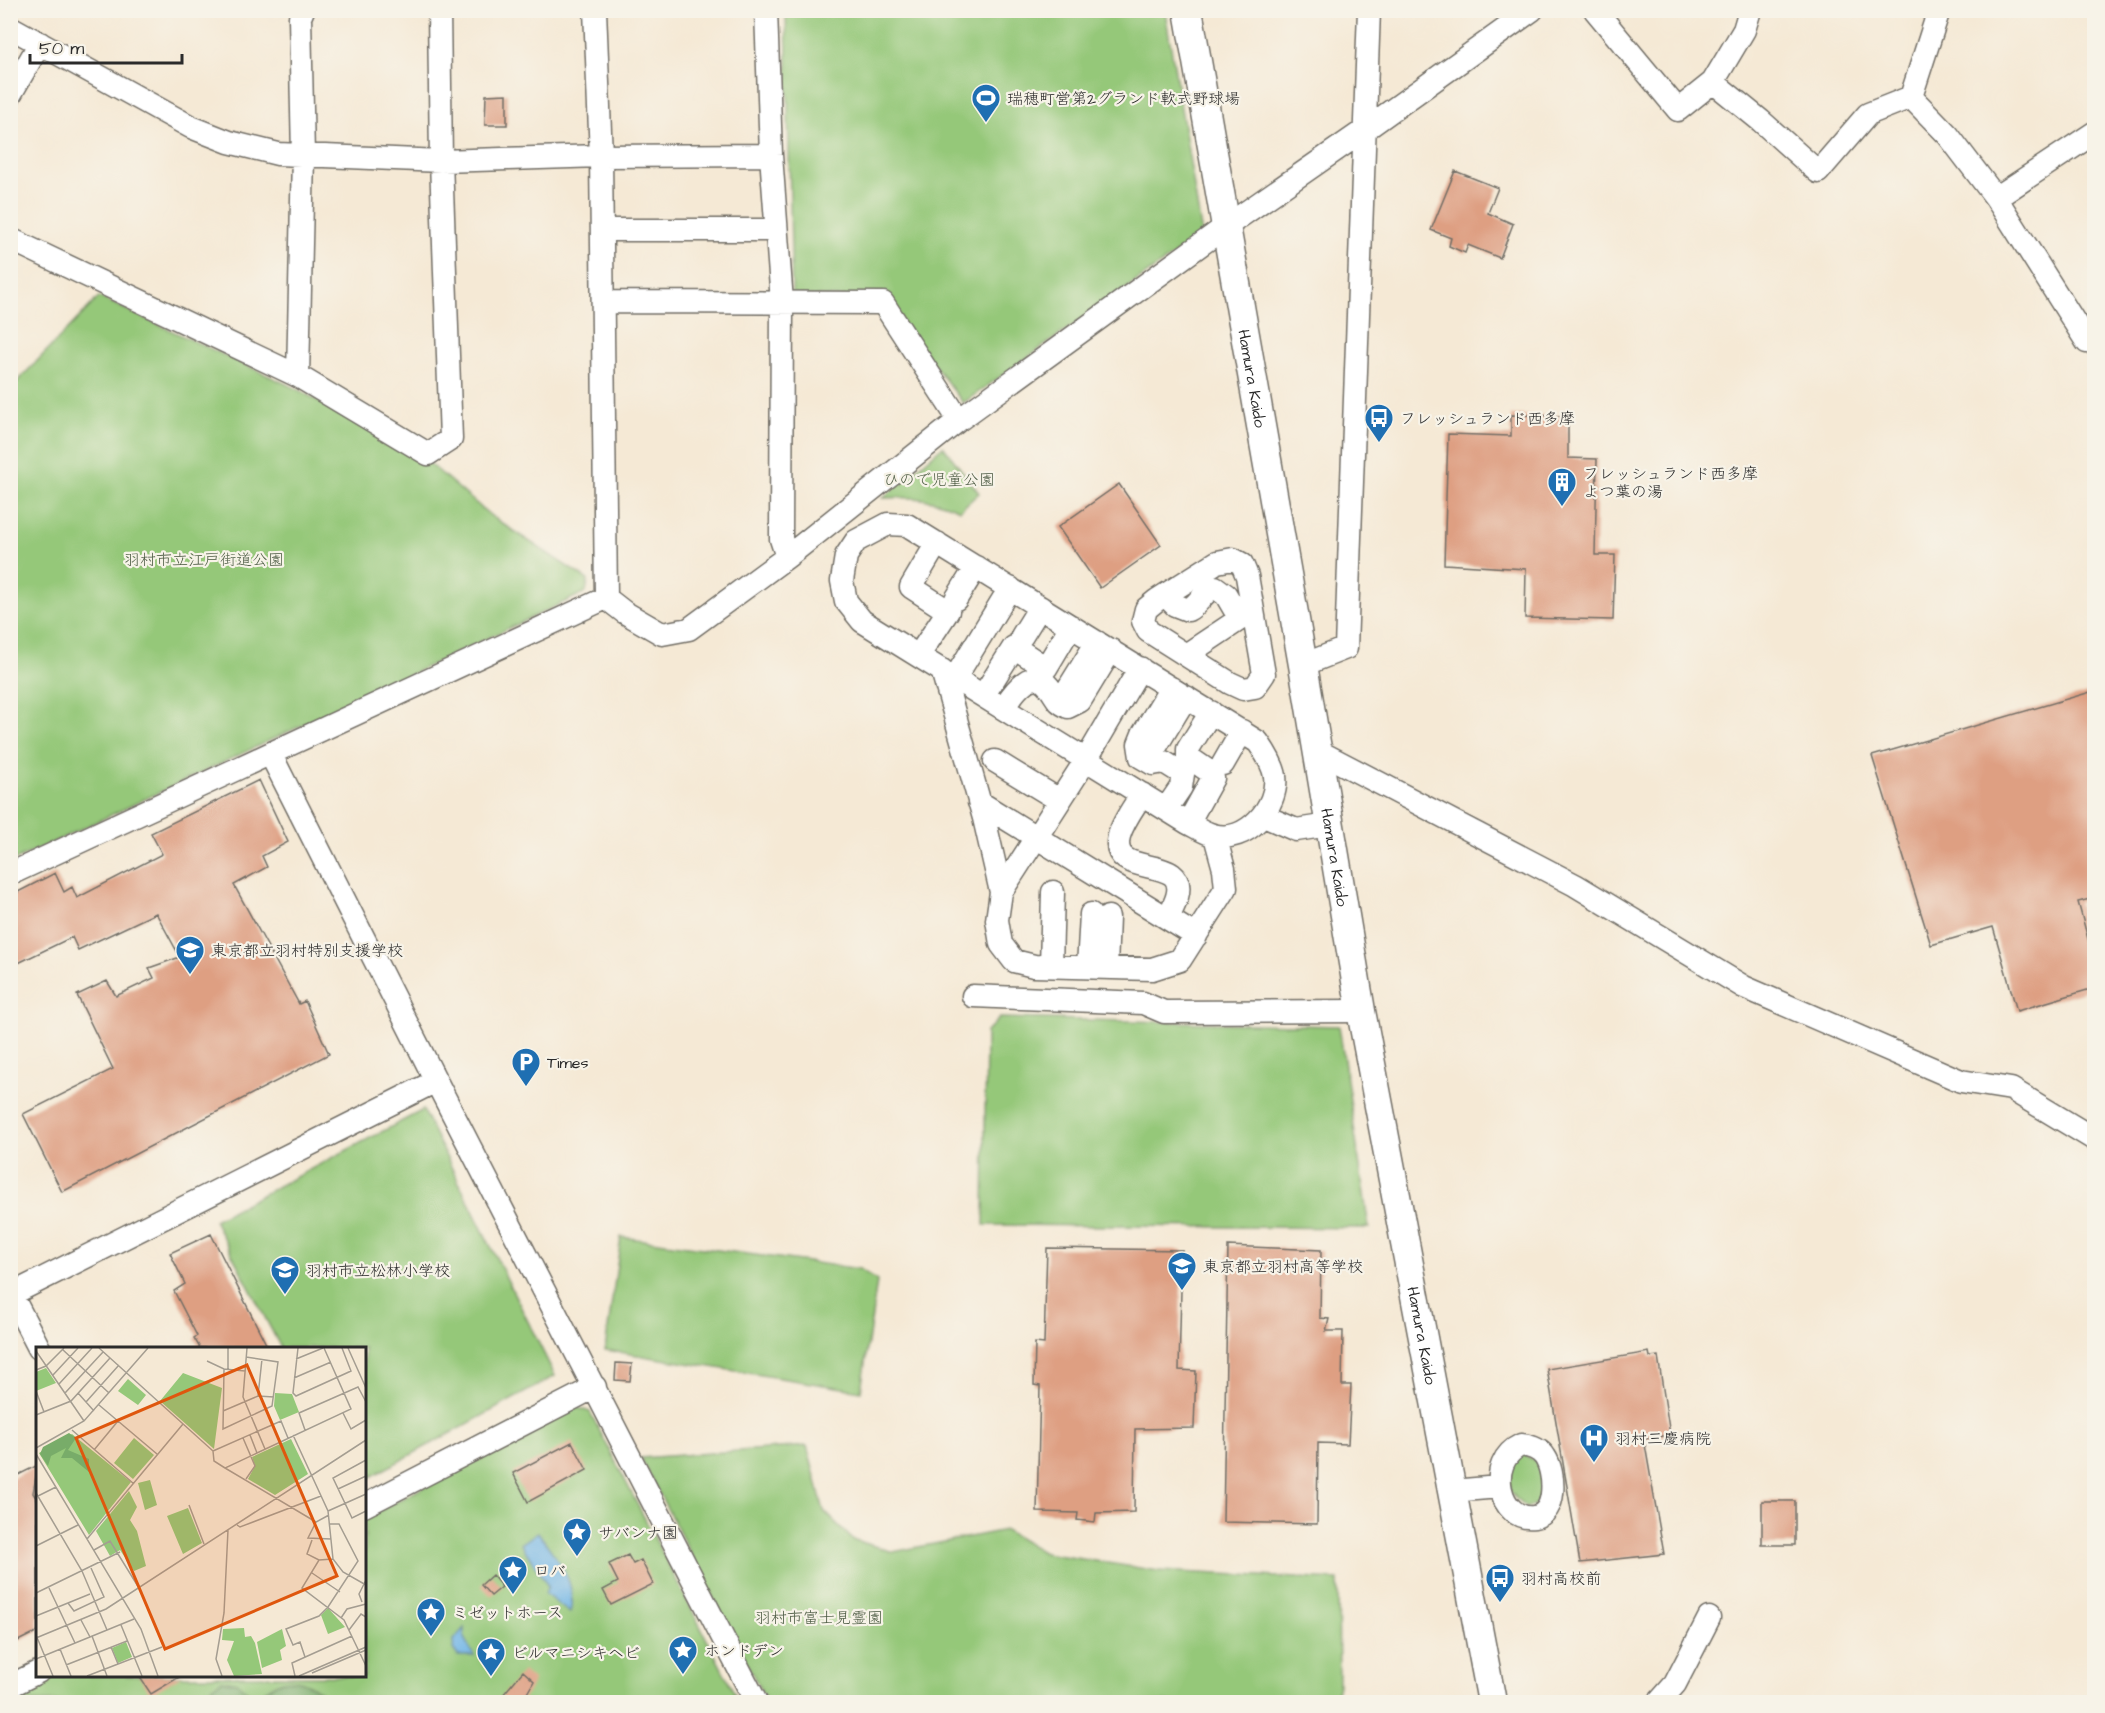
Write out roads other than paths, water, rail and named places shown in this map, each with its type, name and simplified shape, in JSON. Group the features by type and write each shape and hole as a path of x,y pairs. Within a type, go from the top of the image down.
{"main road":[{"name":"Hamura Kaido","path":"1188,10 1361,1011 1492,1702"}],"street":[{"path":"10,239 298,376 428,453 451,439 441,161 439,10"},
{"path":"595,10 601,156 606,598"},
{"path":"766,10 771,155 782,302 781,539 788,557"},
{"path":"1303,665 1346,648 1369,10"},
{"path":"606,598 624,612 662,634 689,629 788,557 958,420 1225,227 1532,10"},
{"path":"1595,10 1678,110 1713,82 1744,30 1750,10"},
{"path":"1911,97 1939,10"},
{"path":"297,13 303,156 298,376"},
{"path":"10,27 191,127 252,149 278,154 441,161 601,156 771,155"},
{"path":"10,95 40,43"},
{"path":"1713,82 1818,172 1868,114 1911,97"},
{"path":"1911,97 1948,135 1996,198 2087,342 2094,337"},
{"path":"1996,198 2094,133"},
{"path":"602,230 776,230"},
{"path":"603,302 883,303 958,420"},
{"path":"888,524 907,525 976,567 1258,742 1268,756 1275,776 1272,797 1264,816 1248,830 1234,835 1215,836 1188,823 862,621 846,601 842,581 846,556 856,541 888,524"},
{"path":"919,656 948,611 911,587 937,543"},
{"path":"1233,559 1242,564 1247,576 1246,614 1264,674 1255,687 1243,689 1148,631 1143,621 1146,609 1165,595 1217,562 1233,559"},
{"path":"956,599 976,567"},
{"path":"1165,595 1175,605 1188,610 1196,605 1203,594 1215,587 1246,614"},
{"path":"1010,588 948,674 1001,892 997,920 1001,944 1014,961 1034,966 1152,969 1180,960 1226,888 1224,869 1215,836"},
{"path":"10,874 606,598"},
{"path":"1022,636 1040,607"},
{"path":"1186,655 1246,614"},
{"path":"983,696 1014,647 1046,668 1071,626"},
{"path":"1072,683 1104,646"},
{"path":"1001,892 1086,760 1140,668"},
{"path":"1164,742 1191,700 1215,674"},
{"path":"1003,708 1016,689 1025,681 1040,680 1048,686 1055,699 1068,707 1080,700 1072,683"},
{"path":"1072,683 1117,707"},
{"path":"1166,809 1181,787 1183,774 1164,762 1153,764 1141,757 1139,744 1143,734 1191,700"},
{"path":"1188,823 1213,778 1210,772 1188,758 1191,700"},
{"path":"1223,764 1242,731"},
{"path":"1316,750 1575,885 1744,987 1961,1081 2011,1089 2094,1138"},
{"path":"271,755 756,1702"},
{"path":"995,761 1011,783 1059,800"},
{"path":"1142,794 1122,829 1118,839 1119,851 1128,861 1139,866 1162,868 1177,881 1178,895 1168,918"},
{"path":"979,802 1196,936"},
{"path":"1264,816 1296,830 1329,825"},
{"path":"1051,966 1052,902 1096,924 1097,967"},
{"path":"973,996 1143,1003 1164,1012 1361,1011"},
{"path":"38,1347 11,1295 436,1081"},
{"path":"366,1505 595,1387"},
{"path":"1452,1491 1499,1487"},
{"path":"1659,1702 1675,1684 1709,1618"},
{"path":"10,1686 36,1673"}],"water":[{"path":"538,1532 564,1570 568,1580 572,1601 570,1613 545,1594 548,1586 521,1544"},
{"path":"464,1628 464,1638 474,1656 458,1656 453,1649 454,1640"}],"place":[{"name":"瑞穂町営第2グランド軟式野球場","path":"986,124"},
{"name":"フレッシュランド西多摩","path":"1379,444"},
{"name":"フレッシュランド西多摩 よつ葉の湯","path":"1562,508"},
{"name":"東京都立羽村特別支援学校","path":"190,976"},
{"name":"Times","path":"526,1088"},
{"name":"東京都立羽村高等学校","path":"1182,1292"},
{"name":"羽村市立松林小学校","path":"285,1296"},
{"name":"羽村三慶病院","path":"1594,1464"},
{"name":"サバンナ園","path":"577,1558"},
{"name":"ロバ","path":"513,1596"},
{"name":"羽村高校前","path":"1500,1604"},
{"name":"ミゼットホース","path":"431,1638"},
{"name":"ホンドデン","path":"683,1676"},
{"name":"ビルマニシキヘビ","path":"491,1678"}],"park label":[{"name":"ひので児童公園","path":"939,479"},
{"name":"羽村市立江戸街道公園","path":"204,559"},
{"name":"羽村市富士見霊園","path":"819,1617"}]}
